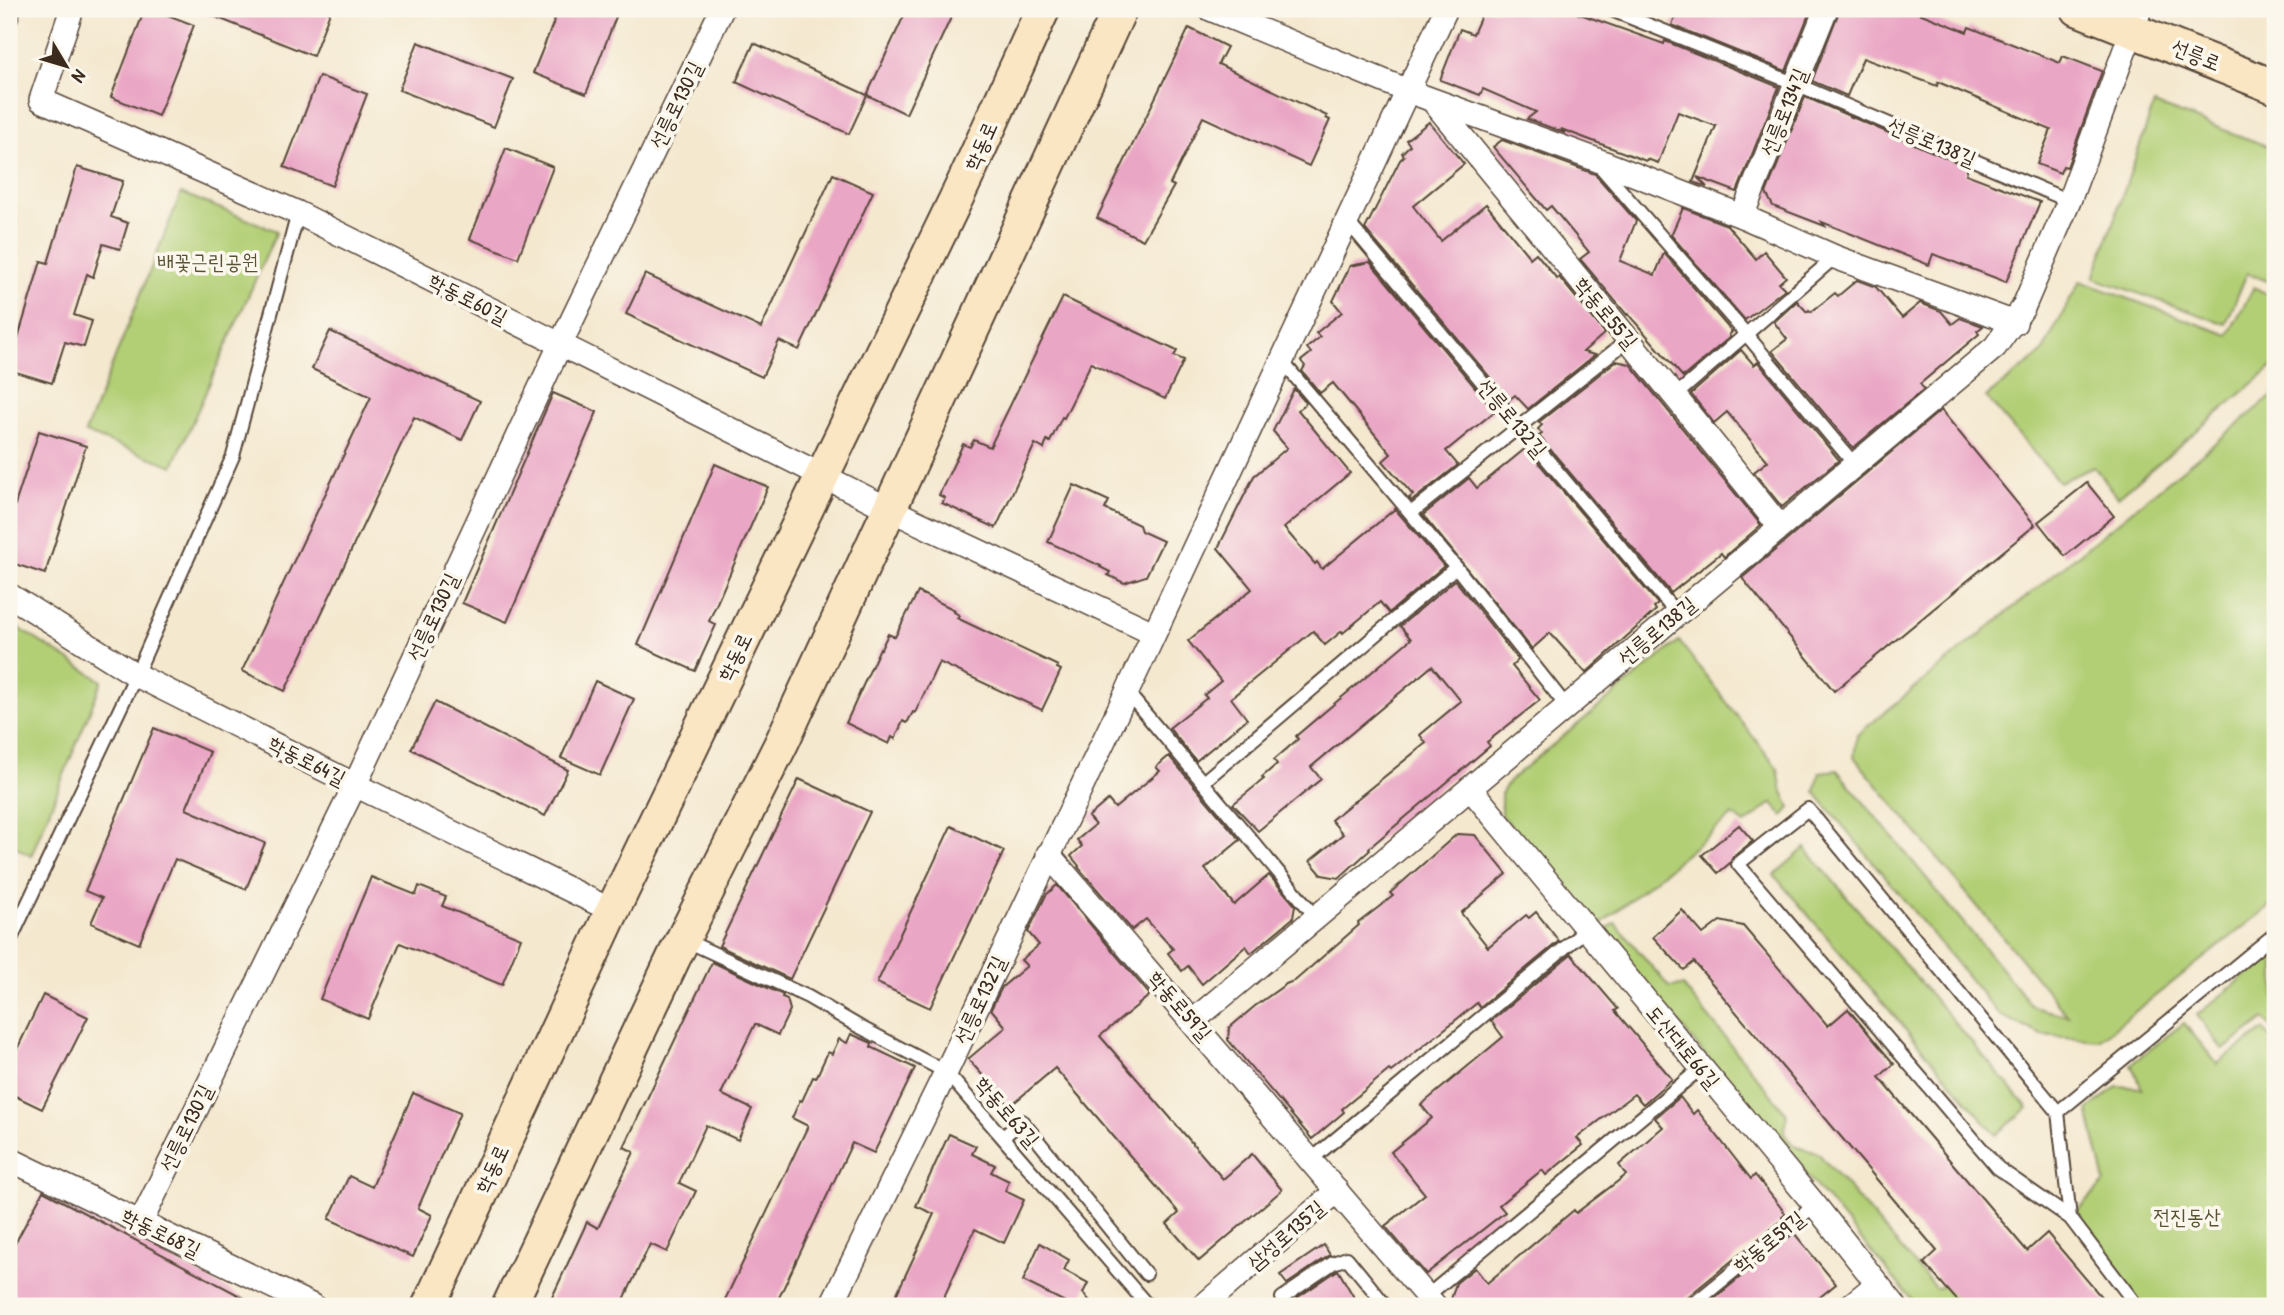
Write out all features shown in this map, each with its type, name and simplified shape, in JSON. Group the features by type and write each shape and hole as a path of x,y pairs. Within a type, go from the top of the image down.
{"main road":[{"name":"학동로","path":"429,1306 613,911 966,178 1043,9"},
{"path":"509,1306 683,939 782,742 1120,9"},
{"name":"선릉로","path":"2078,9 2136,19 2275,88"}],"street":[{"name":"학동로60길","path":"72,9 41,100 298,213 889,509"},
{"name":"선릉로130길","path":"139,1224 355,785 560,345 722,9"},
{"path":"1210,9 1408,91 1592,158 1742,216 1835,257 2015,323"},
{"name":"선릉로132길","path":"831,1306 1127,692 1446,9"},
{"name":"선릉로134길","path":"1742,216 1826,9"},
{"name":"선릉로138길","path":"1193,1021 1995,347 2024,308 2069,201 2136,19"},
{"name":"학동로55길","path":"1431,99 1676,395 1780,527"},
{"path":"889,509 1153,633"},
{"name":"학동로64길","path":"9,595 136,674 613,911"},
{"name":"도산대로66길","path":"1471,788 1895,1306"},
{"name":"학동로59길","path":"1048,854 1431,1301"},
{"name":"학동로68길","path":"9,1159 313,1306"},
{"name":"삼성로135길","path":"1203,1306 1338,1191"},
{"path":"1850,1306 1877,1284"}],"lane":[{"path":"9,24 14,9"},
{"path":"1609,9 1796,84"},
{"name":"선릉로138길","path":"1796,84 2069,201"},
{"path":"1592,158 1746,334 1855,465"},
{"path":"9,943 136,674 233,456 298,213"},
{"name":"선릉로132길","path":"1347,221 1677,614"},
{"path":"1676,395 1835,257"},
{"path":"1411,513 1628,340"},
{"path":"1281,360 1456,567 1567,707"},
{"path":"1203,782 1456,567"},
{"path":"1127,692 1316,917"},
{"path":"2070,1218 2058,1112 1808,809 1738,864 1998,1168 2070,1218 2137,1306"},
{"path":"1312,1159 1587,929"},
{"path":"2058,1112 2275,934"},
{"name":"학동로63길","path":"683,939 808,997 946,1072 1148,1306"},
{"name":"학동로59길","path":"1431,1301 1701,1068"},
{"path":"1003,1137 1022,1121 1146,1274"},
{"name":"학동로59길","path":"1691,1306 1815,1205"},
{"path":"1282,1297 1332,1263 1347,1258 1386,1306"},
{"path":"2269,1306 2275,1301"}],"green space":[{"path":"2154,104 2275,149 2275,284 2247,273 2226,324 2094,278"},
{"name":"배꽃근린공원","path":"181,193 277,231 173,466 85,433"},
{"path":"2080,281 2228,335 2254,287 2275,298 2275,365 2118,497 2094,467 2059,482 1986,397 2041,354"},
{"path":"2275,394 2275,902 2099,1040 2042,1035 1999,1015 1815,792 1820,772 1837,770 2033,1007 2068,1016 1854,757 1857,735"},
{"path":"9,622 102,681 31,856 9,843"},
{"path":"1679,641 1778,769 1781,787 1790,808 1783,816 1772,803 1745,824 1733,815 1596,928 1501,814 1501,794 1509,781"},
{"path":"1805,848 2028,1108 1996,1135 1774,875"},
{"path":"1615,923 1669,987 1683,986 1787,1114 1784,1134 1796,1147 1818,1153 1936,1289 1946,1284 1957,1297 1946,1306 1917,1306 1602,933"},
{"path":"2275,952 2275,1032 2265,1019 2223,1050 2197,1015"},
{"name":"전진동산","path":"2184,1023 2217,1064 2264,1030 2275,1044 2275,1301 2269,1306 2137,1306 2070,1218 2105,1182 2088,1110 2117,1086 2142,1088 2131,1064"}],"building":[{"path":"145,9 152,9 194,25 158,116 111,97"},
{"path":"196,9 331,9 313,56"},
{"path":"559,9 619,9 586,94 533,73"},
{"path":"907,9 955,9 906,114 867,95"},
{"path":"1484,9 1566,9 1664,44 1665,41 1779,87 1737,192 1697,177 1707,187 1693,182 1716,126 1678,112 1658,163 1647,159 1646,161 1527,119 1536,112 1483,89 1480,95 1440,80 1460,29 1473,34"},
{"path":"1678,9 1811,9 1786,71 1672,25"},
{"path":"1840,9 1909,9 1967,32 1969,27 2060,63 2063,56 2102,71 2067,167 2063,166 2060,173 2037,164 2051,130 1938,82 1937,86 1863,58 1847,96 1812,81"},
{"path":"1189,28 1227,47 1218,64 1327,116 1330,120 1309,166 1203,117 1170,184 1174,186 1143,240 1097,218"},
{"path":"418,42 513,79 494,127 399,90"},
{"path":"754,43 867,95 849,134 736,82"},
{"path":"319,76 367,94 332,186 284,167"},
{"path":"1805,97 1968,167 1966,174 2040,202 2006,282 1933,254 1929,265 1822,222 1825,226 1773,206 1766,193"},
{"path":"1429,122 1464,164 1413,206 1441,241 1486,204 1530,258 1536,253 1605,333 1583,352 1595,355 1528,409 1515,395 1509,400 1365,229 1404,156 1402,153 1410,145 1406,140"},
{"path":"1502,140 1595,174 1636,221 1620,261 1655,275 1664,253 1732,332 1730,337 1683,377 1580,259 1589,252 1551,206 1546,210 1493,147"},
{"path":"506,148 553,167 518,258 470,239"},
{"path":"77,167 123,181 111,217 128,223 120,249 103,244 93,277 87,274 74,315 92,321 84,347 65,342 52,383 9,368 41,261 48,263"},
{"path":"833,174 873,192 799,350 779,341 762,377 626,314 645,274 761,328"},
{"path":"1683,208 1727,225 1756,259 1764,251 1786,277 1779,283 1785,289 1745,320 1671,235"},
{"path":"1370,262 1495,411 1446,451 1458,465 1412,501 1409,498 1413,495 1383,461 1391,454 1333,383 1320,393 1302,371 1305,366 1301,361 1311,353 1307,348 1320,337 1316,333 1342,312 1333,301 1350,266"},
{"path":"1857,280 1876,287 1902,318 1920,303 1941,311 1952,324 1960,318 1983,326 1977,331 1979,334 1920,384 1924,389 1853,448 1772,351 1787,339 1774,322 1797,301 1807,312 1811,312 1835,293 1838,296"},
{"path":"1063,297 1177,351 1174,356 1184,360 1165,399 1091,363 1050,442 1047,440 1044,449 1035,444 996,528 942,503 945,498 939,495 963,444 970,447 974,440 990,447"},
{"path":"330,331 480,401 462,440 414,417 285,691 242,671 371,397 312,369"},
{"path":"1741,350 1754,365 1758,362 1839,460 1782,507 1754,472 1768,461 1727,412 1714,423 1691,394"},
{"path":"1616,361 1630,364 1761,525 1724,557 1721,553 1671,593 1539,436 1542,434 1538,429 1542,425 1539,422"},
{"path":"1294,389 1306,403 1298,410 1350,473 1284,528 1322,569 1395,509 1444,566 1389,613 1380,602 1325,645 1313,631 1231,698 1247,719 1196,761 1169,728 1207,698 1204,695 1221,681 1188,641 1252,589 1218,548 1254,476 1287,448 1273,431"},
{"path":"553,393 597,412 507,622 462,603"},
{"path":"1941,410 2035,525 1834,691 1742,578"},
{"path":"39,431 86,446 45,574 9,562 9,523"},
{"path":"1526,448 1658,604 1654,607 1656,610 1586,673 1550,633 1532,649 1423,515 1469,478 1477,488"},
{"path":"715,464 768,487 709,621 716,625 695,671 638,645"},
{"path":"2087,483 2114,516 2065,556 2038,522"},
{"path":"1074,485 1109,501 1105,509 1139,525 1141,531 1163,541 1146,576 1124,583 1108,575 1110,572 1101,566 1048,542"},
{"path":"1455,580 1518,660 1512,666 1540,700 1487,742 1490,746 1369,848 1370,850 1339,878 1322,875 1310,861 1343,834 1331,820 1426,743 1420,735 1461,701 1432,666 1311,767 1321,779 1258,831 1233,804 1264,779 1262,777 1277,764 1274,760 1298,739 1296,736 1411,639 1400,626"},
{"path":"918,592 955,610 959,615 957,618 1058,666 1061,670 1042,710 939,662 915,713 913,712 907,723 903,721 895,739 892,737 889,744 846,723 880,648 888,634 895,637"},
{"path":"595,681 634,699 600,775 561,758"},
{"path":"435,702 568,770 545,816 411,749"},
{"path":"154,728 210,752 186,809 265,843 246,889 175,859 139,944 91,923 102,898 85,891"},
{"path":"1169,756 1240,840 1205,869 1234,905 1269,875 1295,905 1293,918 1251,953 1246,946 1202,984 1188,966 1182,971 1168,953 1173,949 1146,919 1132,930 1071,856 1082,846 1077,840 1095,825 1088,817 1108,800 1115,808 1160,771 1156,767"},
{"path":"799,779 870,812 790,979 719,946"},
{"path":"1739,825 1753,841 1718,873 1702,855"},
{"path":"951,826 1004,851 930,1008 877,983"},
{"path":"1457,834 1475,835 1507,874 1461,913 1488,947 1526,915 1529,918 1536,912 1559,941 1480,1007 1477,1003 1391,1072 1389,1070 1342,1109 1344,1112 1312,1139 1228,1040 1229,1028 1255,1006 1296,980 1359,925 1358,923 1393,896 1390,893"},
{"path":"371,877 416,895 419,886 446,897 442,906 521,938 502,985 400,943 368,1019 320,999"},
{"path":"1057,885 1150,995 1100,1036 1223,1179 1252,1154 1282,1190 1199,1261 1167,1224 1179,1213 1055,1068 1010,1106 968,1059 1006,1027 991,1009 1002,987 1027,966 1021,960 1039,945 1028,932 1046,895"},
{"path":"1682,910 1703,934 1720,921 1743,926 1828,1026 1848,1009 1894,1064 1879,1077 2027,1251 2047,1233 2109,1306 1962,1306 1924,1263 1937,1251 1694,962 1684,970 1653,937"},
{"path":"1571,954 1672,1079 1643,1104 1634,1094 1577,1138 1583,1145 1546,1175 1542,1170 1499,1205 1505,1212 1426,1274 1385,1226 1425,1194 1391,1152 1432,1118 1421,1105 1503,1037 1491,1021"},
{"path":"712,962 783,995 790,1010 778,1035 755,1024 721,1094 752,1109 738,1140 706,1125 679,1183 696,1191 667,1252 650,1244 621,1306 548,1306 587,1222 598,1228 634,1152 624,1147"},
{"path":"43,995 88,1017 42,1109 9,1093 9,1066"},
{"path":"851,1034 915,1068 874,1153 852,1143 775,1306 722,1306 808,1126 792,1118 800,1100 802,1101 813,1077 816,1078 828,1052 832,1054 839,1039 847,1043"},
{"path":"413,1093 460,1113 418,1208 432,1215 413,1257 329,1219 349,1176 372,1187"},
{"path":"1680,1097 1693,1114 1697,1110 1751,1179 1755,1175 1786,1214 1783,1219 1685,1299 1682,1306 1449,1306 1456,1283 1475,1268 1487,1283 1574,1210 1576,1213 1626,1175 1619,1165 1663,1127 1655,1118"},
{"path":"949,1134 976,1146 972,1154 995,1165 991,1172 1009,1181 1005,1191 1024,1200 1004,1243 975,1229 940,1306 891,1306 934,1214 916,1206"},
{"path":"43,1191 259,1306 9,1306 9,1255"},
{"path":"1794,1233 1836,1284 1809,1306 1705,1306"},
{"path":"1040,1243 1069,1260 1064,1270 1088,1283 1083,1293 1094,1306 1073,1306 1023,1281"},
{"path":"1324,1245 1330,1255 1287,1284 1280,1275"},
{"path":"1338,1270 1359,1306 1303,1306 1297,1298"}]}
